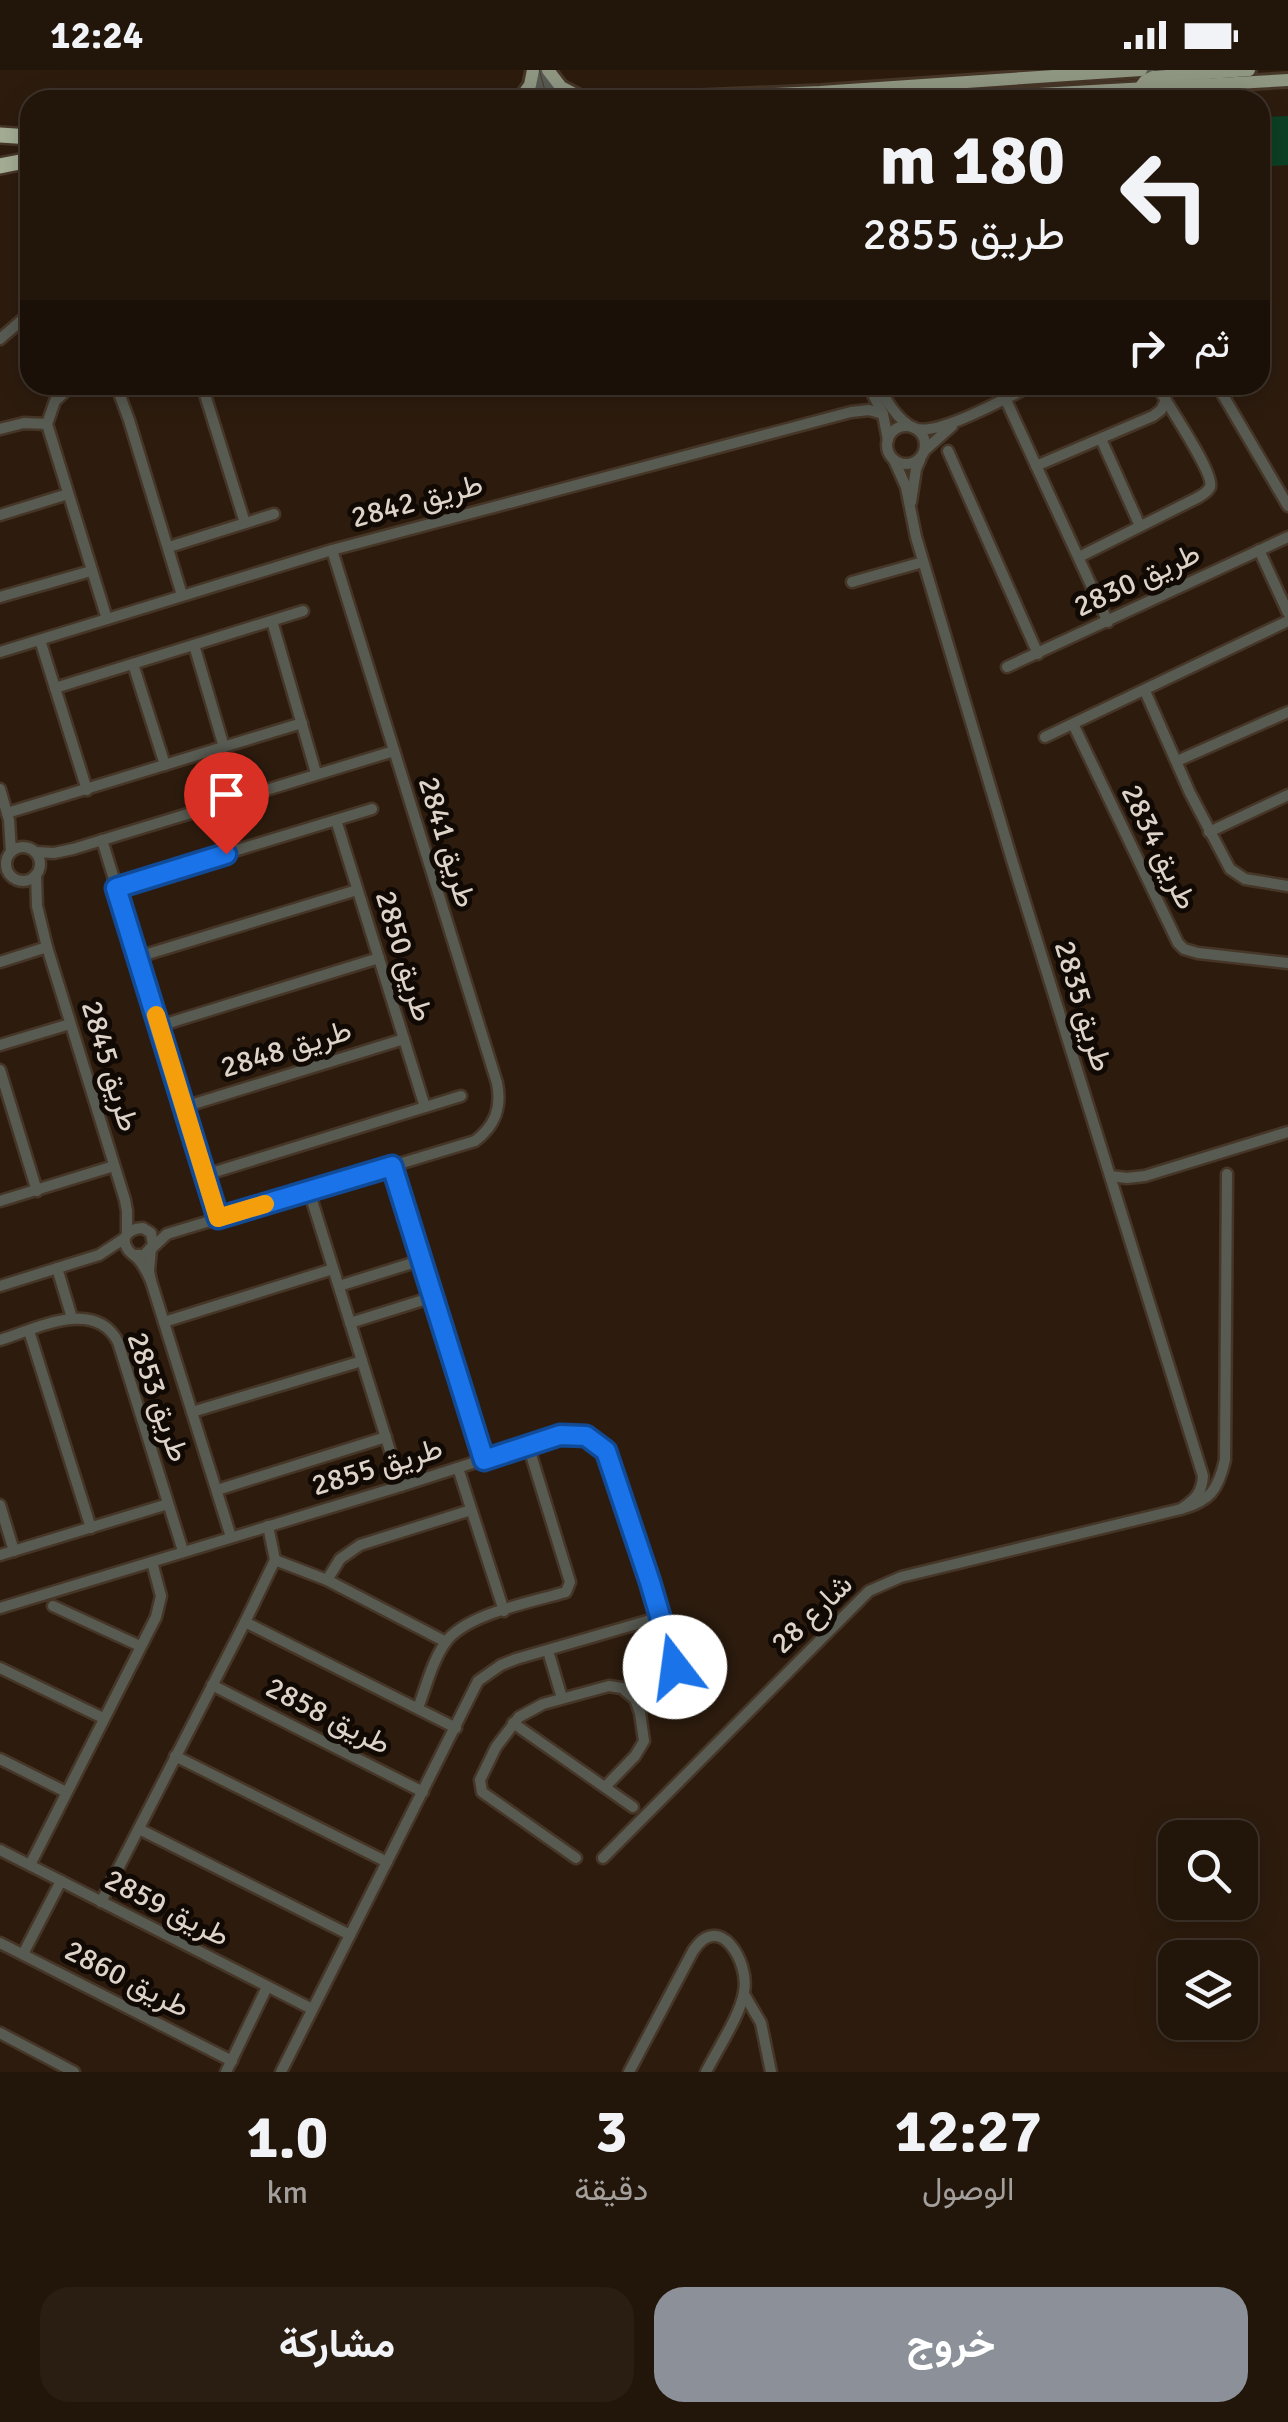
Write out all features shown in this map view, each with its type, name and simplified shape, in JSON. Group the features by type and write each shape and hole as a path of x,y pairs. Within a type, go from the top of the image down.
{"main road":[{"path":"546,70 568,90"},
{"path":"1107,90 1249,70"},
{"path":"892,90 1144,83 1200,86 1288,80"},
{"path":"1193,90 1200,86"}],"street":[{"path":"0,339 20,322"},
{"path":"61,395 48,414 47,424 107,619"},
{"path":"120,395 182,595"},
{"path":"205,395 245,524"},
{"name":"طريق 2842","path":"851,412 863,406 871,395"},
{"path":"876,395 888,452 894,460 910,464 956,421"},
{"path":"879,395 924,439 924,452"},
{"path":"888,441 898,428 924,430 956,421 1011,395"},
{"path":"1079,557 1209,488 1205,465 1162,395"},
{"path":"1224,395 1288,506"},
{"path":"1005,398 1108,622"},
{"path":"1036,466 1153,416 1165,402"},
{"name":"طريق 2842","path":"0,652 332,550 851,412 870,410 882,414"},
{"path":"0,429 24,423 47,424"},
{"path":"1101,439 1140,526"},
{"name":"طريق 2835","path":"910,508 916,469 924,452"},
{"path":"948,452 1038,654"},
{"name":"طريق 2835","path":"894,460 906,487 924,562 1012,860 1202,1476 1198,1496 1180,1509"},
{"path":"0,515 68,494"},
{"path":"169,547 274,514"},
{"name":"طريق 2830","path":"1007,667 1288,536"},
{"name":"طريق 2841","path":"332,550 500,1096 494,1122 475,1141 392,1166"},
{"path":"1260,550 1288,612"},
{"path":"852,582 924,562"},
{"path":"0,596 91,571"},
{"path":"55,688 303,611"},
{"path":"272,621 316,774"},
{"path":"1044,736 1288,621"},
{"path":"40,640 87,790"},
{"path":"194,645 224,747"},
{"path":"133,664 165,766"},
{"path":"1145,690 1224,862 1244,879 1288,886"},
{"path":"1177,762 1288,712"},
{"path":"8,817 302,724"},
{"name":"طريق 2834","path":"1073,724 1178,943 1198,954 1288,962"},
{"path":"8,868 28,880 55,856 73,849 394,751"},
{"path":"0,789 8,817 8,868"},
{"path":"1209,832 1288,795"},
{"path":"116,888 372,809"},
{"path":"8,817 31,850"},
{"name":"طريق 2850","path":"336,820 425,1107"},
{"path":"102,840 218,1218"},
{"path":"8,868 18,848 54,853 73,849"},
{"name":"طريق 2845","path":"31,850 38,871 37,906 70,1024 125,1200 145,1228"},
{"name":"طريق 2845","path":"8,868 37,906"},
{"path":"138,957 358,890"},
{"path":"0,962 48,947"},
{"name":"طريق 2848","path":"159,1026 378,958"},
{"path":"0,1045 70,1024"},
{"name":"طريق 2848","path":"184,1106 404,1039"},
{"path":"0,1070 37,1190"},
{"path":"204,1175 461,1096"},
{"path":"0,1118 13,1114"},
{"path":"1110,1176 1145,1176 1288,1132"},
{"path":"0,1202 114,1166"},
{"path":"0,1286 99,1255 144,1255 167,1234 392,1166 484,1460"},
{"path":"1180,1509 1208,1498 1225,1460 1227,1174"},
{"path":"1117,1198 1145,1176"},
{"path":"309,1191 401,1486"},
{"name":"طريق 2845","path":"125,1200 126,1236"},
{"path":"99,1255 137,1227 177,1231"},
{"path":"145,1228 154,1241 151,1281 232,1536"},
{"path":"126,1236 127,1248 151,1281"},
{"path":"339,1286 422,1260"},
{"path":"0,1340 72,1318 56,1268"},
{"path":"164,1322 333,1269"},
{"path":"350,1323 433,1297"},
{"name":"طريق 2853","path":"72,1318 104,1325 118,1342 183,1551"},
{"path":"29,1331 91,1528"},
{"path":"192,1412 362,1360"},
{"name":"طريق 2855","path":"0,1608 560,1435 576,1434 586,1436 606,1451 675,1667"},
{"path":"216,1490 386,1437"},
{"path":"418,1708 446,1642 473,1621 566,1592 570,1587 528,1446"},
{"path":"458,1468 504,1611"},
{"name":"طريق 2853","path":"0,1555 168,1504"},
{"path":"0,1505 14,1551"},
{"name":"شارع 28","path":"603,1858 868,1591 901,1577 1180,1509"},
{"path":"327,1580 340,1559 360,1545 471,1510"},
{"path":"101,1902 275,1560 268,1526"},
{"path":"275,1560 327,1580 446,1642"},
{"path":"30,1865 160,1607 160,1589 152,1562"},
{"path":"53,1606 140,1646"},
{"path":"281,2072 478,1681 502,1665 661,1617"},
{"path":"246,1622 456,1728"},
{"path":"548,1651 562,1698"},
{"path":"0,1668 103,1718"},
{"name":"طريق 2858","path":"212,1685 423,1792"},
{"path":"576,1858 482,1792 480,1780 513,1723 535,1708 609,1686 622,1688 635,1700 644,1742 605,1787"},
{"path":"513,1723 633,1807"},
{"path":"175,1756 386,1862"},
{"path":"0,1759 66,1792"},
{"path":"139,1829 350,1936"},
{"name":"طريق 2859","path":"0,1850 312,2008"},
{"path":"23,1954 62,1881"},
{"path":"629,2072 698,1943 715,1936 732,1944 743,1969 744,1994 761,2023 771,2072"},
{"name":"طريق 2860","path":"0,1943 229,2066"},
{"path":"229,2066 267,1987"},
{"path":"706,2072 744,1994"},
{"path":"0,2049 3,2035 74,2072"}],"green space":[{"path":"1288,116 1288,165 1270,166 1270,117"}],"slow traffic":[{"path":"156,1015 218,1218 265,1204"}],"route":[{"path":"226,854 116,888 218,1218 392,1166 484,1460 560,1435 586,1436 606,1451 675,1667"}]}
